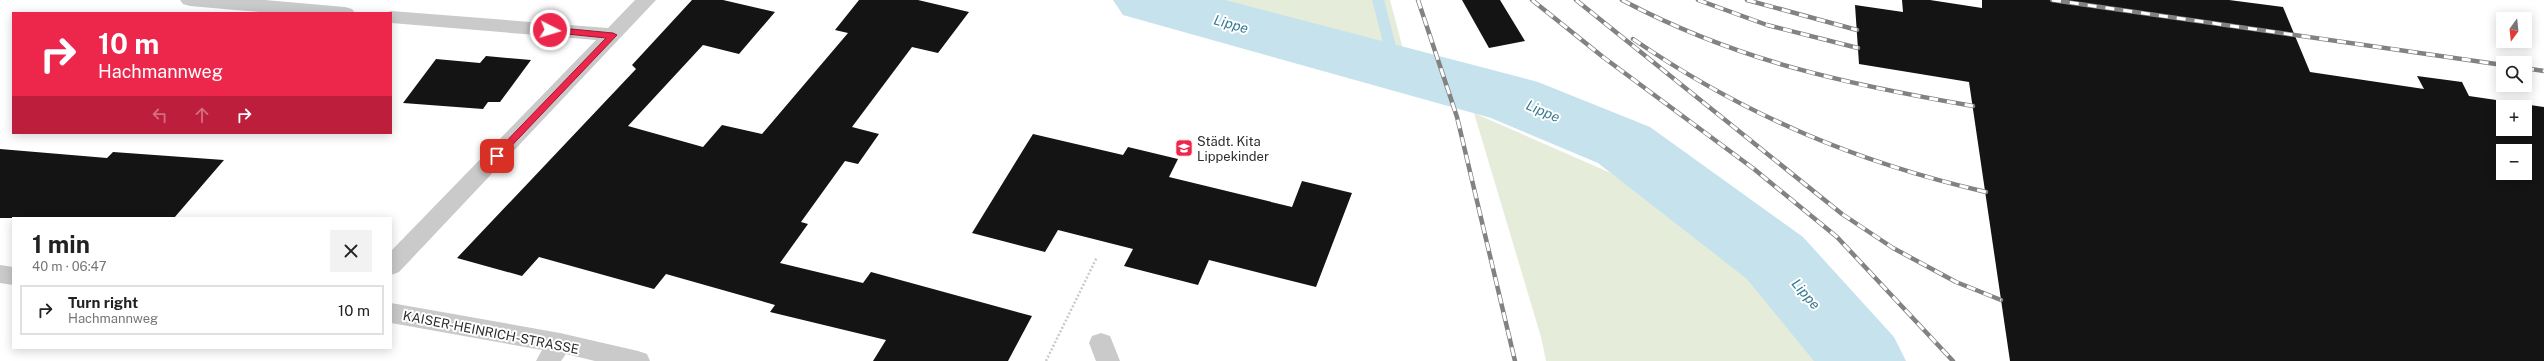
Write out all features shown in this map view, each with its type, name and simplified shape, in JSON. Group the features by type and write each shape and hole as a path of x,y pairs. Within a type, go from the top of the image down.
{"street":[{"path":"190,0 333,12"},
{"path":"392,265 646,0"},
{"path":"392,17 613,35"},
{"name":"KAISER-HEINRICH-STRASSE","path":"392,313 554,352 638,361"}],"path":[{"path":"1046,361 1097,257"}],"green space":[{"path":"1206,0 1390,0 1404,53 1351,43"},
{"path":"1474,113 1620,177 1725,239 1794,312 1834,361 1546,361 1541,337"}],"building":[{"path":"692,0 723,0 775,12 739,54 703,45 628,126 703,147 722,125 762,134 848,33 835,30 859,0 918,0 969,12 938,53 912,47 852,127 879,134 858,164 845,161 801,222 808,224 780,263 863,283 871,272 1032,316 1008,361 873,361 886,340 770,312 775,305 666,274 654,289 539,257 522,276 457,258 636,69 632,65"},
{"path":"1462,0 1500,0 1525,41 1489,48"},
{"path":"1902,0 1930,0 1982,8 1982,0 2229,0 2283,7 2310,72 2424,89 2417,76 2462,82 2469,96 2496,100 2496,136 2532,136 2532,105 2544,107 2544,361 2010,361 1969,82 1859,64 1855,5 1903,12"},
{"path":"486,56 531,60 500,102 488,102 483,109 403,103 436,59 480,63"},
{"path":"1033,134 1123,155 1128,147 1178,159 1169,177 1292,207 1302,181 1352,193 1316,287 1209,260 1198,285 1124,266 1133,249 1058,230 1045,252 972,233"},
{"path":"0,149 107,158 113,152 224,160 175,217 0,218"}],"waterway":[{"name":"Lippe","path":"1146,0 1396,69 1513,99 1624,145 1775,258 1864,361"},
{"path":"1378,0 1396,69"}],"railway":[{"path":"1418,0 1457,117 1515,361"},
{"path":"1532,0 1603,57 1754,169 1837,237 1953,361"},
{"path":"1576,0 1842,214 1893,248 1956,282 2001,300"},
{"path":"1622,0 1665,21 1708,39 1750,55 1793,68 1881,89 1973,106"},
{"path":"1698,0 1767,25 1858,48"},
{"path":"1747,0 1857,30"},
{"path":"2052,0 2496,64"},
{"path":"1633,39 1717,91 1802,133 1892,166 1938,180 1986,192"},
{"path":"2532,69 2544,71"}],"place":[{"name":"Städt. Kita Lippekinder","path":"1184,148"}],"route":[{"path":"497,156 613,35 550,30"}]}
